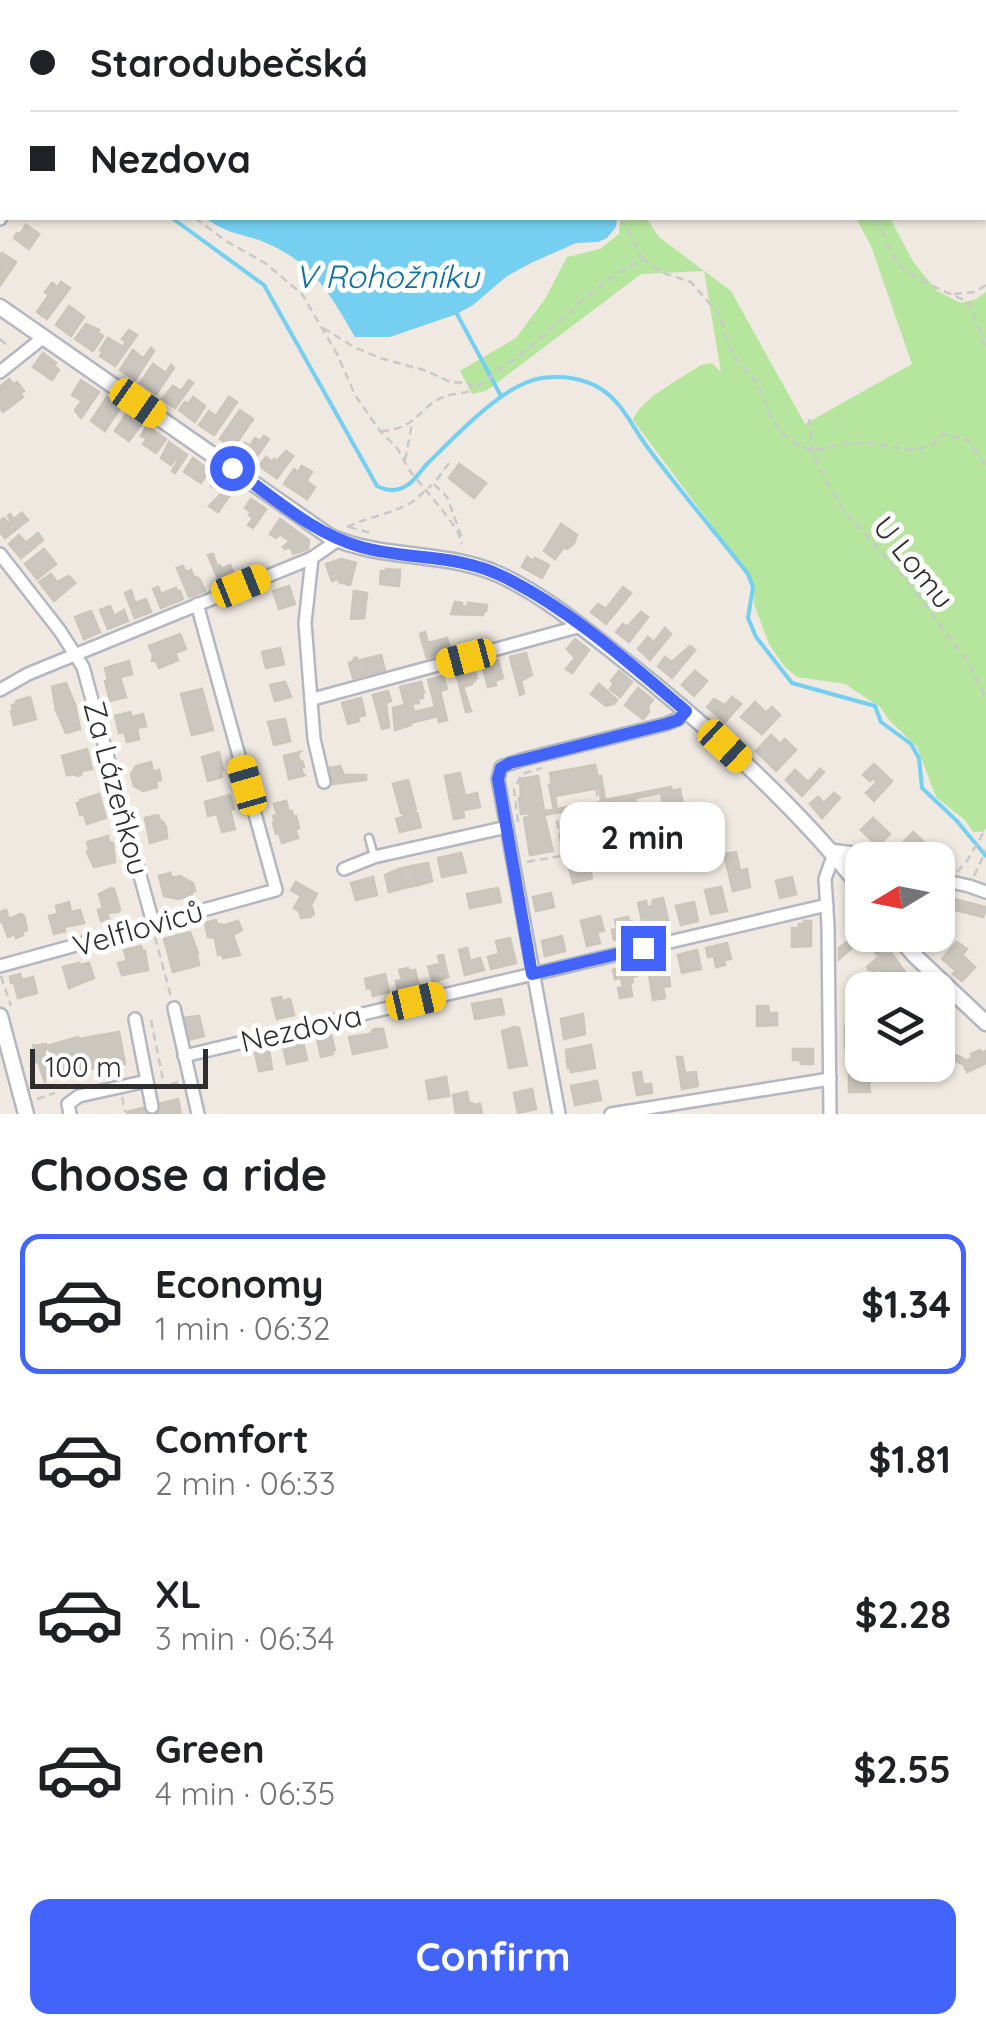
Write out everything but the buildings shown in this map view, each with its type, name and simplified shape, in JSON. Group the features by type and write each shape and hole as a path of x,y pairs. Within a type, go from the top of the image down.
{"street":[{"path":"0,307 338,540 376,550 460,562 502,576 581,626 686,711 759,777 845,868"},
{"path":"0,372 44,338"},
{"path":"0,690 28,674 312,558 338,540"},
{"name":"Za Lázeňkou","path":"0,554 83,666 154,923"},
{"path":"312,558 305,623 314,738 324,782"},
{"name":"Velfloviců","path":"0,966 276,890 197,604"},
{"path":"313,699 581,626"},
{"path":"559,1114 532,974 513,824 498,779 501,768 666,724 678,720 686,711"},
{"path":"344,869 374,857 513,824"},
{"path":"833,854 845,853"},
{"path":"830,1114 824,879 833,854"},
{"path":"955,883 986,892"},
{"name":"Nezdova","path":"184,1056 826,904"},
{"path":"912,952 986,1023"},
{"path":"174,1008 198,1114"},
{"path":"0,1016 26,1114"},
{"path":"135,1019 152,1107"},
{"path":"611,1114 830,1079"},
{"path":"70,1114 68,1104 79,1096 150,1084"}],"lane":[{"path":"369,838 374,857"}],"path":[{"path":"198,220 265,264 302,294 355,395 457,530 462,544"},
{"path":"622,220 644,260 662,273 691,282 720,316 728,346 758,382 783,434 797,444 812,450 849,443 911,450 930,446 942,434 968,440 986,466"},
{"path":"878,220 893,258 901,266 969,303 986,350"},
{"path":"380,431 412,422 438,400 467,394 535,343 606,281 644,260"},
{"path":"952,294 975,292 986,285"},
{"path":"323,328 380,358 427,371 450,382 460,393"},
{"path":"0,339 12,350"},
{"path":"450,382 468,383 474,389"},
{"path":"809,419 812,450"},
{"path":"404,462 412,422"},
{"name":"U Lomu","path":"812,450 845,512 908,582 968,662 986,698"},
{"path":"374,534 348,526 415,500 434,484 449,463"},
{"path":"434,484 447,497 460,526 460,562"},
{"path":"513,824 514,787 522,774 542,768"},
{"path":"596,788 607,848"},
{"path":"656,838 651,809 663,807"},
{"path":"602,813 618,810"},
{"path":"563,856 556,821 572,818"},
{"path":"522,864 707,828"},
{"path":"955,874 986,828"},
{"path":"970,886 986,850"},
{"path":"154,923 174,1008"},
{"path":"151,1020 165,1086"},
{"path":"150,1084 178,1083 184,1056"},
{"path":"36,1099 55,1093"},
{"path":"122,1095 125,1112"}],"green space":[{"path":"620,220 647,220 659,237 731,291 805,424 912,364 871,246 857,220 891,220 914,263 937,291 961,303 986,292 986,829 982,832 973,832 966,821 936,797 917,747 880,707 845,684 797,677 784,666 769,644 754,604 750,577 633,420 653,397 701,365 712,363 721,372 704,271 641,274 486,391 472,394 460,371 516,338 545,299 567,257 600,249 619,234"}],"water":[{"name":"V Rohožníku","path":"209,220 617,220 607,238 576,243 531,263 457,314 390,337 355,337 328,293 296,260 264,242"}],"waterway":[{"path":"175,220 264,285 381,488 395,490 409,484 496,400 527,382 549,377 572,378 609,395 748,574 753,587 748,618 756,637 792,683 875,706 881,722 911,744 919,758 922,788 986,856"},
{"path":"457,314 501,396"}],"route":[{"path":"232,468 338,540 364,548 460,562 502,576 581,626 686,711 678,720 666,724 510,763 501,768 498,779 532,974 643,948"}]}
